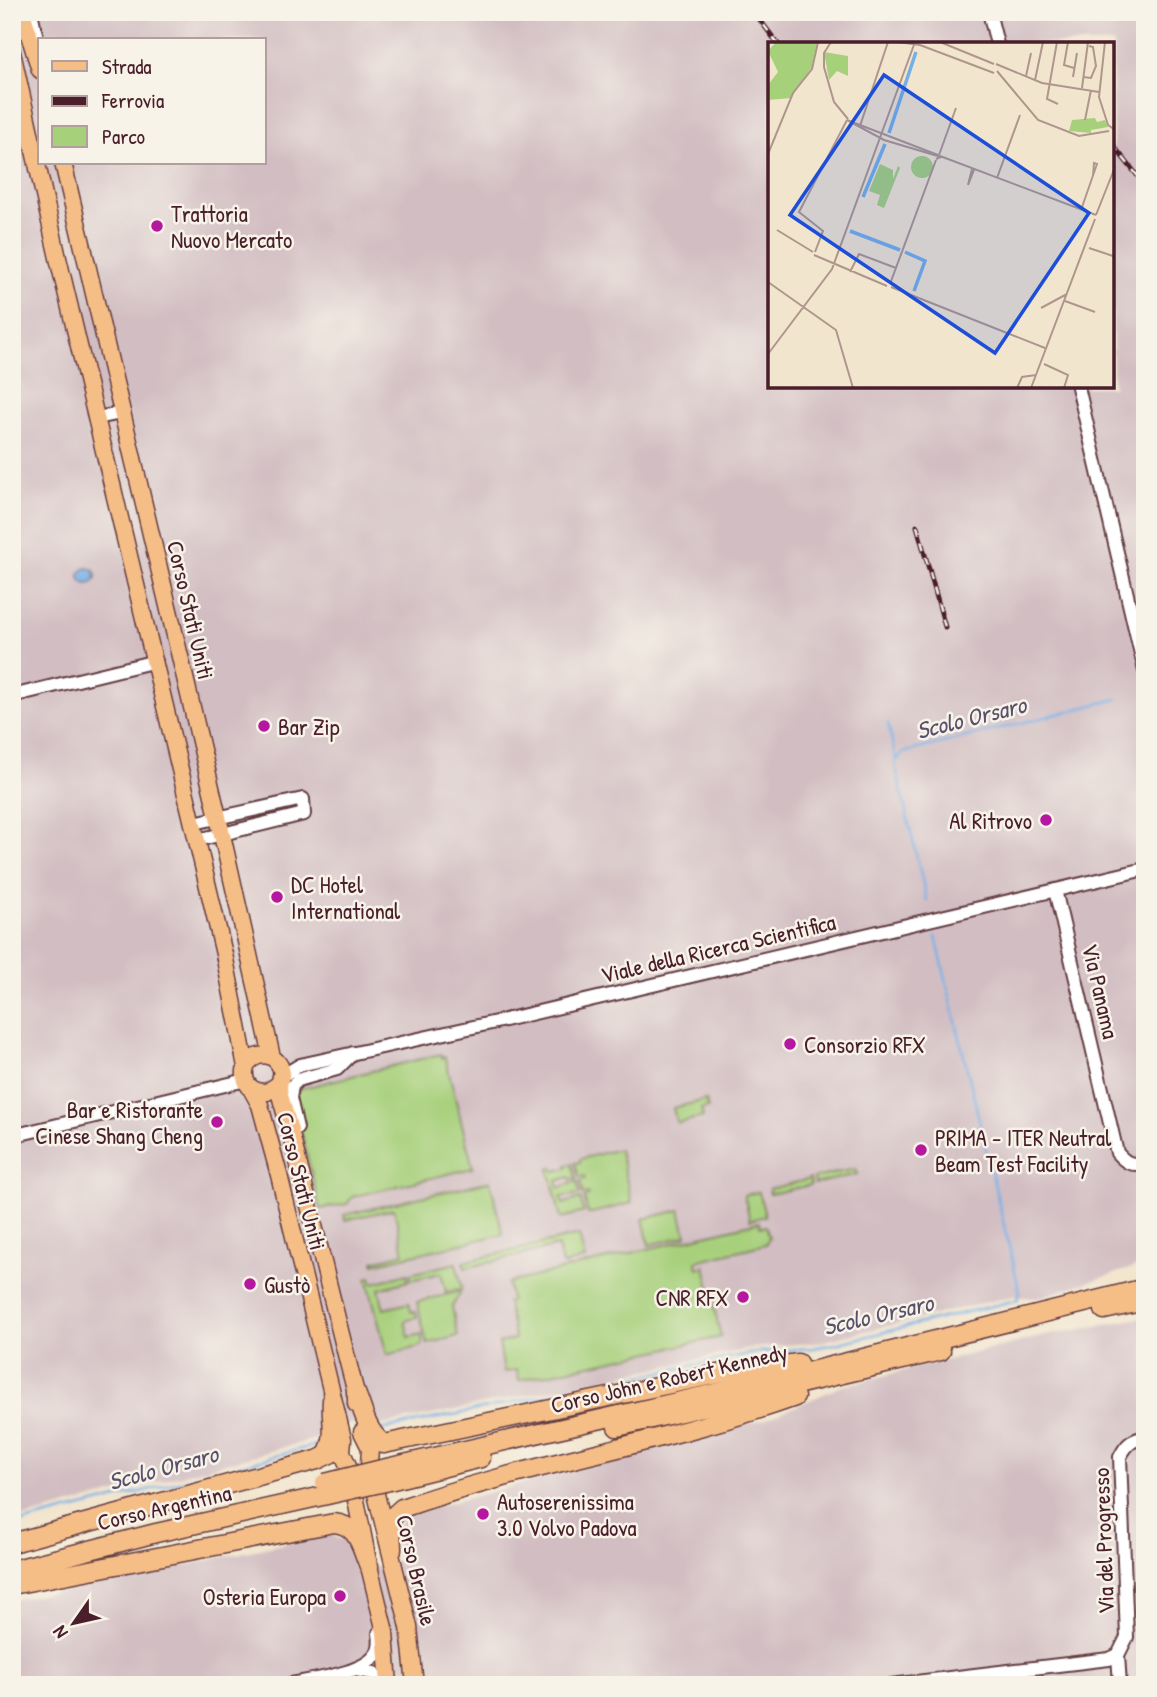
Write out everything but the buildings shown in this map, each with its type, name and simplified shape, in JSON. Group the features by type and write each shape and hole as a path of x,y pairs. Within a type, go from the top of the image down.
{"highway":[{"name":"Corso John e Robert Kennedy","path":"326,1489 379,1472 1145,1288"},
{"name":"Corso John e Robert Kennedy","path":"379,1472 525,1447 873,1369 1145,1301"},
{"path":"356,1393 373,1435 372,1441 723,1373 902,1348"},
{"path":"392,1550 391,1518 402,1508 750,1412 873,1369"},
{"path":"12,1543 340,1454 334,1435 332,1400"},
{"name":"Corso Argentina","path":"12,1558 326,1489"},
{"name":"Corso Argentina","path":"12,1570 326,1489"},
{"path":"12,1585 334,1523 342,1524 353,1531 369,1566"}],"main road":[{"path":"22,12 38,65"},
{"name":"Corso Stati Uniti","path":"13,55 15,75 58,258 198,840 224,954 247,1078 260,1105 279,1175 332,1400"},
{"name":"Corso Stati Uniti","path":"63,164 356,1393"},
{"path":"259,1056 278,1070 272,1090 262,1093 247,1078 251,1060 259,1056"},
{"path":"340,1454 351,1433 372,1441 379,1472"},
{"name":"Corso Brasile","path":"340,1454 385,1632 389,1685"},
{"name":"Corso Brasile","path":"379,1472 409,1627 415,1685"}],"street":[{"path":"31,12 38,49"},
{"path":"989,12 996,42"},
{"path":"1078,388 1145,671"},
{"path":"97,418 121,413"},
{"name":"Corso Stati Uniti","path":"12,696 156,661"},
{"path":"194,823 303,799 304,814 198,840"},
{"name":"Viale della Ricerca Scientifica","path":"278,1070 496,1022 1145,869"},
{"name":"Via Panama","path":"1055,890 1117,1153 1125,1162 1134,1165 1145,1163"},
{"path":"301,1167 301,1147 290,1098 292,1086 298,1080 337,1069 353,1052"},
{"path":"12,1136 247,1078"},
{"name":"Corso Stati Uniti","path":"306,1287 328,1282"},
{"name":"Via del Progresso","path":"1120,1685 1118,1655 1127,1637 1120,1457 1125,1446 1135,1439 1145,1437"},
{"path":"288,1685 366,1664 376,1654 380,1642 380,1618"},
{"path":"891,1685 1109,1659 1118,1655"},
{"path":"351,1670 374,1673 382,1685"}],"shaded area":[{"path":"12,12 1145,12 1145,1264 1037,1298 1013,1296 820,1342 753,1348 383,1425 350,1424 326,1431 326,1436 12,1521"},
{"path":"1145,1317 1145,1685 12,1685 12,1600 334,1533 335,1538 347,1540 354,1569 362,1570 400,1560 395,1533 405,1515 766,1419 842,1386 1040,1337"}],"green space":[{"path":"441,1054 442,1058 445,1057 473,1168 352,1197 347,1204 320,1209 293,1097 299,1089"},
{"path":"706,1100 708,1108 701,1109 703,1117 677,1123 673,1108"},
{"path":"619,1149 632,1203 588,1214 584,1197 589,1196 588,1193 583,1194 580,1181 585,1179 584,1176 579,1177 575,1163 580,1162 580,1159"},
{"path":"572,1164 576,1178 557,1181 559,1188 577,1181 580,1194 561,1197 563,1204 580,1198 584,1212 561,1218 549,1169 553,1168 555,1171"},
{"path":"855,1169 857,1174 815,1184 814,1178"},
{"path":"810,1179 811,1185 770,1194 769,1189"},
{"path":"490,1181 503,1234 374,1264 374,1261 404,1253 394,1209 345,1220 344,1215"},
{"path":"759,1192 765,1216 750,1220 744,1195"},
{"path":"680,1210 686,1236 649,1245 643,1219"},
{"path":"759,1222 760,1227 766,1226 769,1237 766,1244 696,1261 698,1268 705,1266 721,1337 519,1380 517,1370 504,1372 499,1343 515,1339 507,1302 511,1301 508,1283"},
{"path":"579,1235 585,1259 562,1265 558,1246 465,1268 463,1262"},
{"path":"456,1263 462,1288 446,1292 441,1273 411,1280 410,1274"},
{"path":"407,1274 408,1281 379,1289 384,1309 409,1303 411,1312 415,1312 417,1317 405,1321 409,1337 422,1334 422,1346 387,1355 367,1278 371,1277 373,1283"},
{"path":"461,1291 452,1307 458,1336 427,1344 417,1302"}],"water":[{"path":"85,568 91,568 96,576 94,582 85,584 80,579 80,573"}],"waterway":[{"name":"Scolo Orsaro","path":"927,901 895,764 902,753 1117,699"},
{"path":"888,723 896,760"},
{"name":"Scolo Orsaro","path":"380,1430 758,1352 835,1344 1017,1300 1020,1293 936,937"},
{"name":"Scolo Orsaro","path":"12,1525 323,1443"}],"railway":[{"path":"754,12 776,42"},
{"path":"1115,148 1145,185"},
{"path":"917,526 945,627"}],"place":[{"name":"Trattoria Nuovo Mercato","path":"157,226"},
{"name":"Bar Zip","path":"264,726"},
{"name":"Al Ritrovo","path":"1046,820"},
{"name":"DC Hotel International","path":"277,897"},
{"name":"Consorzio RFX","path":"790,1044"},
{"name":"Bar e Ristorante Cinese Shang Cheng","path":"217,1122"},
{"name":"PRIMA - ITER Neutral Beam Test Facility","path":"921,1150"},
{"name":"Gustò","path":"250,1284"},
{"name":"CNR RFX","path":"743,1297"},
{"name":"Autoserenissima 3.0 Volvo Padova","path":"483,1514"},
{"name":"Osteria Europa","path":"340,1596"}]}
